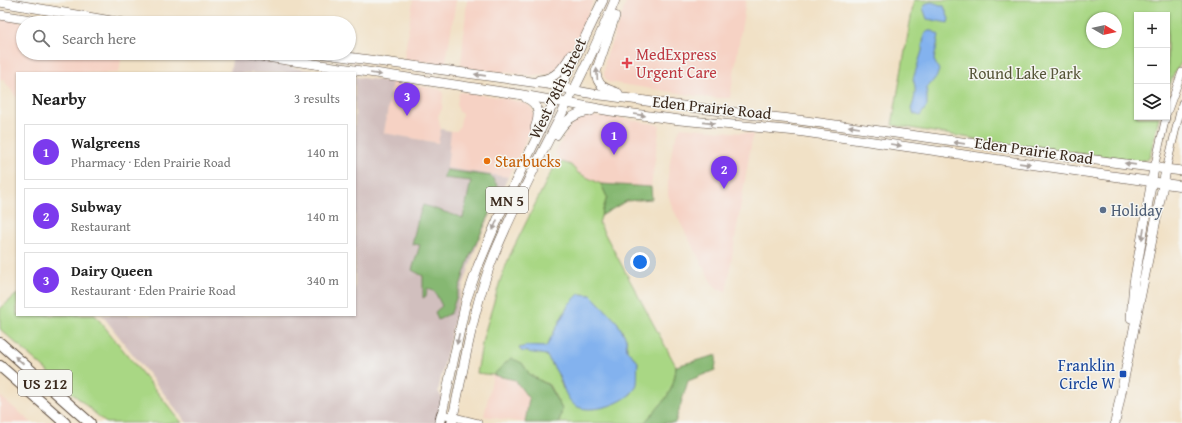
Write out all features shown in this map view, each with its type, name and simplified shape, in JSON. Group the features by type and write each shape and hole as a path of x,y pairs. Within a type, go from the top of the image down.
{"highway":[{"name":"US 212","path":"0,343 90,423"},
{"name":"US 212","path":"0,366 65,423"}],"main road":[{"path":"523,81 550,78 562,70 576,48 598,0"},
{"name":"West 78th Street","path":"441,419 466,301 500,214 603,0"},
{"name":"West 78th Street","path":"452,420 478,304 494,257 508,224 605,25 615,0"},
{"path":"620,0 597,64 596,79 605,89 638,100"},
{"path":"0,2 82,16"},
{"path":"0,15 16,18"},
{"name":"Eden Prairie Road","path":"356,58 523,81 638,100 846,126 973,145 1052,153 1166,170 1182,171"},
{"name":"Eden Prairie Road","path":"287,60 517,94 566,104 680,120 813,133 1182,186"},
{"path":"517,94 533,101 539,113 539,120 522,168"},
{"path":"508,224 531,187 562,125 571,117 582,112 602,109"},
{"path":"1128,353 1134,283 1154,168"},
{"path":"1115,423 1166,170"}],"street":[{"path":"1170,105 1182,72"},
{"path":"1166,170 1182,103"},
{"path":"1154,168 1165,120"},
{"path":"441,419 478,423"}],"shaded area":[{"path":"413,0 456,0 446,62 443,64 404,59"},
{"path":"467,0 594,0 582,29 561,65 550,74 535,76 466,68 461,64"},
{"path":"627,0 746,0 730,98 710,98 608,82 604,76 605,60"},
{"path":"2,15 16,20 16,60 121,60 119,72 16,72 16,97 3,79 0,81 0,27"},
{"path":"232,60 262,60 295,68 321,72 230,72"},
{"path":"356,77 392,82 384,133 438,143 441,129 451,131 447,168 508,177 478,242 460,295 438,391 444,401 440,423 187,423 103,316 356,316"},
{"path":"392,82 439,89 443,92 442,109 438,116 441,129 439,143 384,133"},
{"path":"461,92 505,98 524,103 530,106 533,111 535,118 524,145 508,177 446,168 451,131 457,131 460,125 462,114 459,112 457,105 459,93"},
{"path":"585,116 620,118 660,125 651,187 601,184 578,173 571,165 562,162 555,153 570,126"},
{"path":"681,127 753,134 726,292 717,288 712,283 673,209 668,195 668,175 673,144"},
{"path":"493,375 515,380 530,400 525,423 484,416"},
{"path":"0,396 32,423 0,423"}],"green space":[{"name":"Round Lake Park","path":"914,0 1182,0 1182,62 1176,70 1170,83 1170,12 1134,12 1134,120 1158,120 1150,156 1145,160 1138,161 1006,144 892,125"},
{"path":"562,162 571,165 578,173 601,184 607,197 599,223 676,366 675,376 670,392 662,404 644,423 559,423 562,409 549,385 530,375 522,363 502,368 493,375 477,373 483,338 501,278 510,255 554,168","holes":["579,294 591,295 617,322 626,338 627,350 638,362 631,394 605,407 563,389 557,372 546,355 519,348 528,346 546,347 569,304"]},
{"path":"446,170 491,176 501,191 470,256 451,313 438,320 435,312 442,306 435,292 427,288 426,296 423,298 423,276 412,270 420,245 412,244 423,205 463,218 471,181 443,178"},
{"path":"601,184 651,187 652,199 626,201 601,216 607,197"},
{"path":"16,295 16,316 96,316 182,423 106,423 0,329 0,309"},
{"path":"717,355 715,370 688,381 675,423 644,423 662,404 670,392 675,376 676,366"},
{"path":"511,358 522,363 530,375 548,385 562,409 559,423 525,423 529,399 515,380 493,375"}],"water":[{"path":"932,2 944,6 949,19 948,23 927,19 923,8 927,3"},
{"path":"928,31 933,31 939,35 934,60 939,70 937,76 927,88 927,106 920,116 914,114 911,109 915,94 913,79 922,51 924,35"},
{"path":"579,294 591,295 617,322 626,338 627,350 638,362 637,384 633,391 627,397 608,406 588,409 580,408 573,404 566,394 559,376 546,355 521,351 519,348 527,346 546,347 569,304"}],"place":[{"name":"MedExpress Urgent Care","path":"627,63"},
{"name":"Dairy Queen","path":"407,116"},
{"name":"Walgreens","path":"614,155"},
{"name":"Starbucks","path":"487,161"},
{"name":"Subway","path":"724,189"},
{"name":"Holiday","path":"1103,210"},
{"name":"Franklin Circle W","path":"1123,374"}]}
